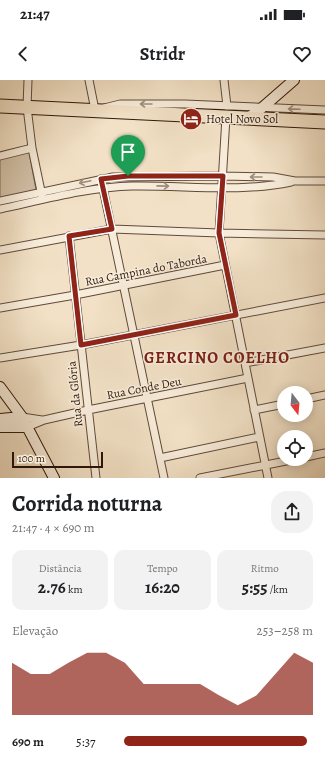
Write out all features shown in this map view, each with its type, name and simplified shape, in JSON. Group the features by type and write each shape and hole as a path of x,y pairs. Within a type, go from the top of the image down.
{"highway":[{"path":"0,106 97,110 183,109 227,112 248,118 325,122"}],"main road":[{"path":"248,118 294,80"},
{"path":"0,387 22,417 54,478"},
{"path":"0,419 22,417"},
{"path":"0,427 27,427"}],"street":[{"path":"28,80 27,107 32,148 42,200"},
{"path":"89,80 97,110"},
{"path":"224,80 227,112 219,233 268,478"},
{"path":"227,112 263,107 325,110"},
{"path":"0,156 32,148"},
{"path":"0,201 101,179 128,176 273,177 295,181 325,181"},
{"path":"101,179 122,286 148,399 164,478"},
{"path":"0,209 103,188 132,186 271,186 295,181"},
{"path":"0,250 112,229 325,235"},
{"name":"Rua da Glória","path":"69,236 96,478"},
{"name":"Rua Campina do Taborda","path":"0,308 225,266"},
{"path":"0,358 81,345 325,298"},
{"path":"245,363 325,348"},
{"name":"Rua Conde Deu","path":"27,427 44,420 88,410 248,378"},
{"path":"313,399 325,396"},
{"path":"254,410 277,405"},
{"name":"Rua Conde Deu","path":"22,417 44,420"},
{"path":"160,458 259,437"},
{"path":"313,456 325,453"},
{"path":"200,478 277,463"}],"shaded area":[{"path":"29,152 36,190 0,198 0,159"}],"place":[{"name":"Hotel Novo Sol","path":"191,119"}],"district":[{"name":"GERCINO COELHO","path":"217,357"}],"route":[{"path":"128,176 223,176 219,233 236,315 81,345 69,236 112,229 101,179 128,176"}]}
